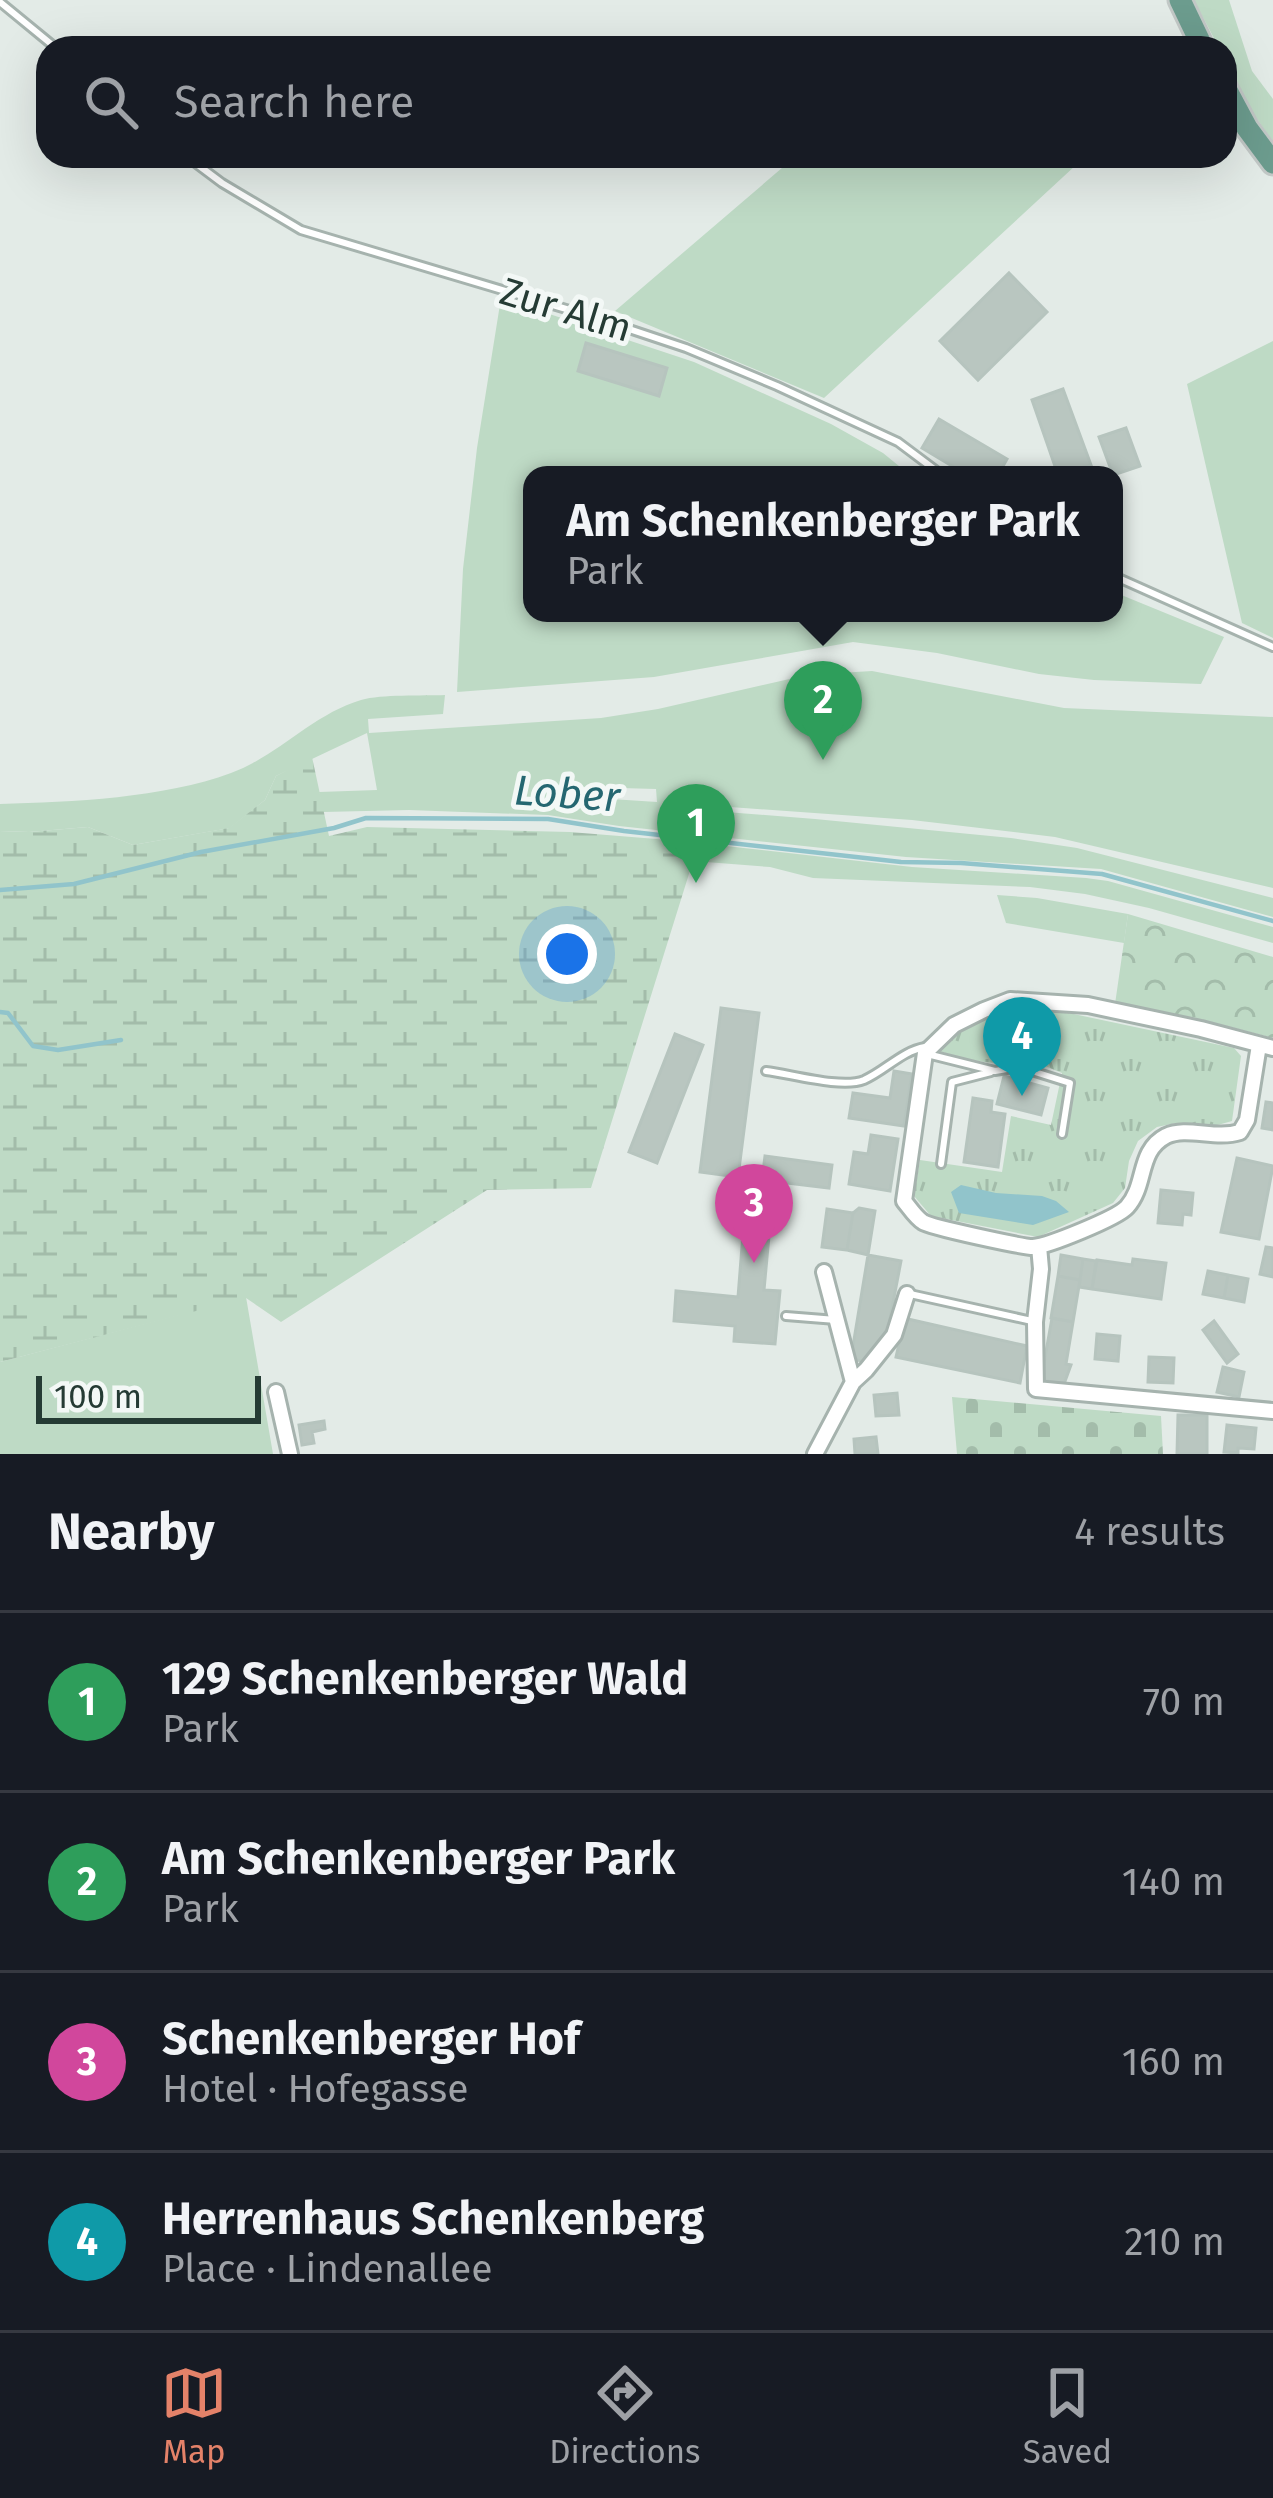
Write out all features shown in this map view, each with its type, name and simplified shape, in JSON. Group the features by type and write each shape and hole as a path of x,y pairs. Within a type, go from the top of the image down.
{"main road":[{"path":"1180,0 1198,36"},
{"path":"1237,109 1273,163"}],"street":[{"path":"1010,1000 1088,1005 1266,1047 1240,1132 1224,1137 1178,1132 1167,1136 1148,1151 1138,1193 1124,1211 1026,1247 923,1222 904,1201 929,1050 954,1025 1010,1000"},
{"path":"1039,1246 1036,1389 1273,1411"},
{"path":"824,1272 853,1382"},
{"path":"814,1454 853,1382 894,1335 907,1294"},
{"path":"276,1392 290,1454"}],"lane":[{"path":"0,2 41,36"},
{"name":"Zur Alm","path":"202,168 301,230 686,348 898,442 930,466"},
{"path":"1123,580 1273,647"},
{"path":"766,1071 851,1084 913,1049 995,1071"},
{"path":"941,1164 952,1082 995,1071 1019,1067 1070,1083 1062,1134"},
{"path":"907,1294 1035,1322"},
{"path":"786,1316 836,1320"}],"green space":[{"path":"1194,0 1229,0 1252,71 1273,99 1273,141 1237,84 1237,36 1213,36"},
{"path":"782,168 1073,168 824,398 615,311"},
{"path":"501,298 694,362 831,424 899,466 523,466 523,622 1123,622 1123,596 1224,637 1201,684 1039,674 853,642 654,677 457,692 463,569"},
{"path":"1273,341 1273,638 1242,623 1187,384"},
{"path":"872,671 1064,708 1273,717 1273,888 1055,837 912,820 689,804 688,809 1077,848 1273,898 1273,917 1101,869 906,857 548,815 323,812 319,792 377,790 367,733 276,776 265,800 230,828 133,845 88,827 0,831 0,804 117,797 205,781 248,766 327,715 370,698 445,695 443,714 368,719 369,733 601,718 807,675","holes":["585,787 656,789 657,802 565,796"]},
{"path":"312,757 329,836 367,827 570,832 681,841 693,861 591,1188 487,1190 281,1322 246,1298 0,1362 0,831 88,827 133,845 229,828 265,800 276,776"},
{"path":"681,841 912,867 1108,881 1273,927 1273,943 1085,894 1030,887 813,878 770,867 693,861"},
{"path":"997,895 1128,914 1124,943 1006,923"},
{"path":"1128,914 1273,957 1273,1038 1115,1004"},
{"path":"1013,1009 1050,1009 1234,1048 1241,1056 1232,1121 1157,1127 1138,1141 1125,1188 1113,1203 1038,1237 931,1216 914,1196 920,1160 1002,1172 1011,1116 1051,1125 1062,1073 1023,1057 991,1063 937,1051 971,1024"},
{"path":"246,1297 273,1454 0,1454 0,1362"},
{"path":"952,1397 1161,1416 1163,1454 957,1454"}],"water":[{"path":"961,1185 1042,1196 1069,1212 1033,1225 959,1213 951,1192"}],"building":[{"path":"1009,273 1047,312 978,380 940,341"},
{"path":"586,343 667,368 659,396 578,371"},
{"path":"1063,389 1091,465 1055,466 1032,400"},
{"path":"939,419 1007,459 1003,466 952,466 922,448"},
{"path":"1126,428 1140,466 1123,472 1123,466 1110,466 1099,437"},
{"path":"721,1008 759,1013 738,1177 700,1172"},
{"path":"675,1034 703,1045 657,1163 629,1152"},
{"path":"894,1071 912,1074 904,1126 849,1118 853,1093 890,1098"},
{"path":"1004,1076 1048,1088 1041,1115 997,1104"},
{"path":"973,1098 992,1101 991,1112 1005,1114 998,1167 964,1162"},
{"path":"1266,1102 1273,1103 1273,1130 1262,1128"},
{"path":"871,1135 898,1139 890,1191 849,1184 854,1152 868,1154"},
{"path":"765,1156 832,1165 829,1188 762,1180"},
{"path":"1237,1158 1273,1166 1259,1239 1221,1232"},
{"path":"1161,1190 1193,1193 1191,1215 1183,1214 1182,1225 1158,1223"},
{"path":"744,1200 769,1202 767,1229 743,1228"},
{"path":"859,1208 875,1211 868,1255 847,1250 853,1213"},
{"path":"827,1209 853,1213 847,1250 822,1247"},
{"path":"743,1234 769,1236 764,1290 780,1291 775,1344 734,1341 735,1326 674,1321 676,1291 738,1297"},
{"path":"1266,1247 1273,1248 1273,1277 1260,1274"},
{"path":"868,1255 901,1261 888,1329 864,1362 851,1358"},
{"path":"1061,1255 1083,1259 1080,1280 1058,1276"},
{"path":"1083,1259 1096,1261 1092,1289 1079,1287"},
{"path":"1133,1259 1166,1263 1161,1299 1092,1289 1097,1260 1132,1265"},
{"path":"1208,1271 1228,1275 1224,1298 1203,1294"},
{"path":"1228,1275 1248,1279 1244,1302 1224,1298"},
{"path":"1058,1276 1080,1280 1073,1322 1051,1318"},
{"path":"1052,1318 1073,1322 1066,1364 1071,1365 1064,1384 1041,1380"},
{"path":"908,1319 1027,1346 1020,1383 896,1357"},
{"path":"1214,1321 1238,1354 1227,1363 1203,1330"},
{"path":"1097,1334 1120,1336 1118,1361 1095,1359"},
{"path":"1149,1357 1174,1358 1173,1383 1148,1382"},
{"path":"1223,1367 1244,1372 1239,1397 1217,1392"},
{"path":"897,1393 899,1415 876,1416 874,1395"},
{"path":"1178,1415 1207,1415 1207,1454 1177,1454"},
{"path":"324,1421 325,1429 312,1432 314,1443 302,1445 299,1425"},
{"path":"1227,1425 1256,1428 1254,1449 1224,1452"},
{"path":"876,1437 878,1454 855,1454 854,1439"}],"waterway":[{"name":"Lober","path":"0,890 74,884 366,818 548,819 901,862 1102,874 1273,921"},
{"path":"0,1012 8,1013 33,1046 58,1050 121,1040"}],"place":[{"name":"Am Schenkenberger Park","path":"823,760"},
{"name":"129 Schenkenberger Wald","path":"696,883"},
{"name":"Herrenhaus Schenkenberg","path":"1022,1096"},
{"name":"Schenkenberger Hof","path":"754,1263"}]}
